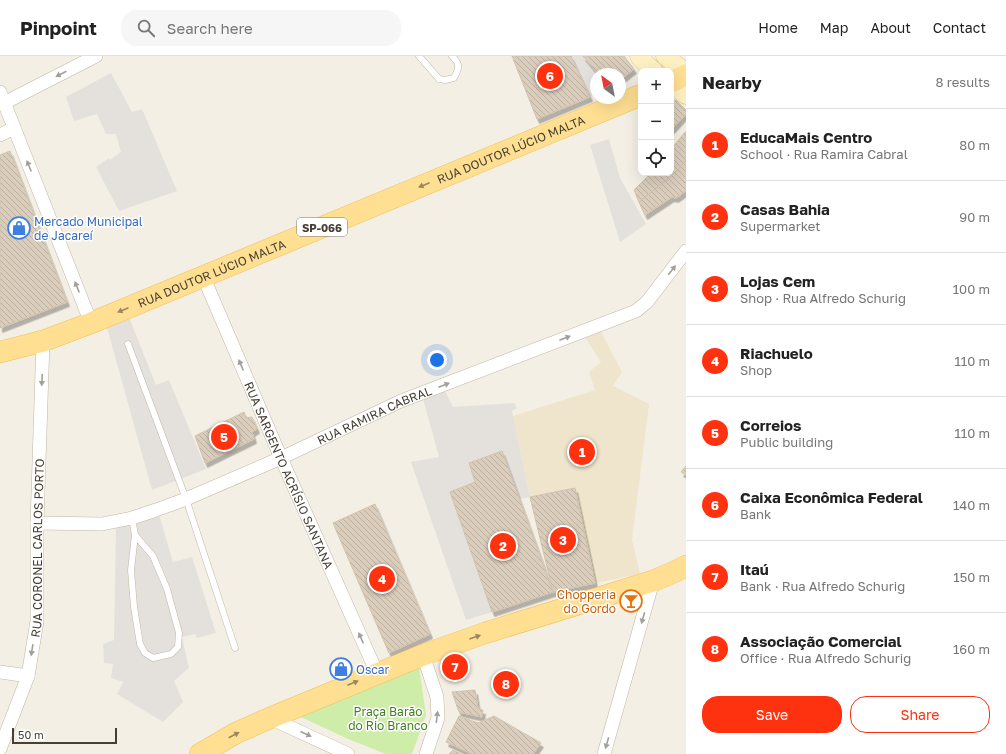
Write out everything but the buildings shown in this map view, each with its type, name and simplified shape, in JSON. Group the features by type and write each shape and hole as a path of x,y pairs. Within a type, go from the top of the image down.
{"main road":[{"path":"639,56 651,68"},
{"path":"665,56 686,74 674,81"},
{"path":"674,86 686,96"},
{"name":"RUA DOUTOR LÚCIO MALTA","path":"0,352 43,342 91,323 638,96"},
{"path":"200,754 236,733 423,655 653,580 686,566"}],"street":[{"path":"91,323 2,97 96,56"},
{"path":"0,135 14,128"},
{"name":"RUA RAMIRA CABRAL","path":"37,522 102,524 132,518 186,499 281,458 401,401 636,311 647,302 686,251"},
{"name":"RUA SARGENTO ACRÍSIO SANTANA","path":"203,276 281,458 377,673"},
{"name":"RUA CORONEL CARLOS PORTO","path":"0,749 28,676 36,621 37,522 43,342"},
{"path":"604,754 653,580"},
{"path":"423,655 437,696 438,718 426,754"},
{"path":"0,672 28,676"},
{"path":"270,718 348,754"}],"lane":[{"path":"419,56 439,79 445,80 454,78 459,70 458,62 452,56"},
{"path":"128,344 186,499 235,648"},
{"path":"132,518 134,535 131,570 134,607 140,644 145,653 153,658 171,654 178,647 179,633 167,589 154,556 134,535"}],"shaded area":[{"path":"571,56 583,56 593,68 590,68 590,97"},
{"path":"111,73 132,112 142,109 177,191 119,211 96,167 109,158 110,160 121,152 116,134 106,134 97,114 74,121 66,97"},
{"path":"609,139 620,178 646,224 620,242 590,145"},
{"path":"129,317 156,385 169,380 206,469 152,490 106,324"},
{"path":"600,330 622,372 613,386 649,404 632,540 640,574 595,583 575,488 530,497 513,416 595,390 589,372 601,362 585,337"},
{"path":"445,391 453,407 514,403 517,408 512,411 530,497 519,499 502,451 469,463 475,482 450,492 492,612 466,620 411,462 439,457 423,399"},
{"path":"158,511 173,562 192,557 216,633 197,638 195,634 182,637 189,668 174,681 183,702 163,722 117,694 123,682 111,678 113,664 104,663 103,644 114,640 116,525"}],"green space":[{"name":"Praça Barão do Rio Branco","path":"419,667 426,715 412,754 386,754 348,739 297,715 375,686"}],"place":[{"name":"Caixa Econômica Federal","path":"550,76"},
{"name":"Mercado Municipal de Jacareí","path":"19,228"},
{"name":"Correios","path":"224,437"},
{"name":"EducaMais Centro","path":"582,452"},
{"name":"Lojas Cem","path":"563,540"},
{"name":"Casas Bahia","path":"503,546"},
{"name":"Riachuelo","path":"382,579"},
{"name":"Chopperia do Gordo","path":"631,601"},
{"name":"Itaú","path":"455,667"},
{"name":"Oscar","path":"341,669"},
{"name":"Associação Comercial","path":"506,684"}]}
